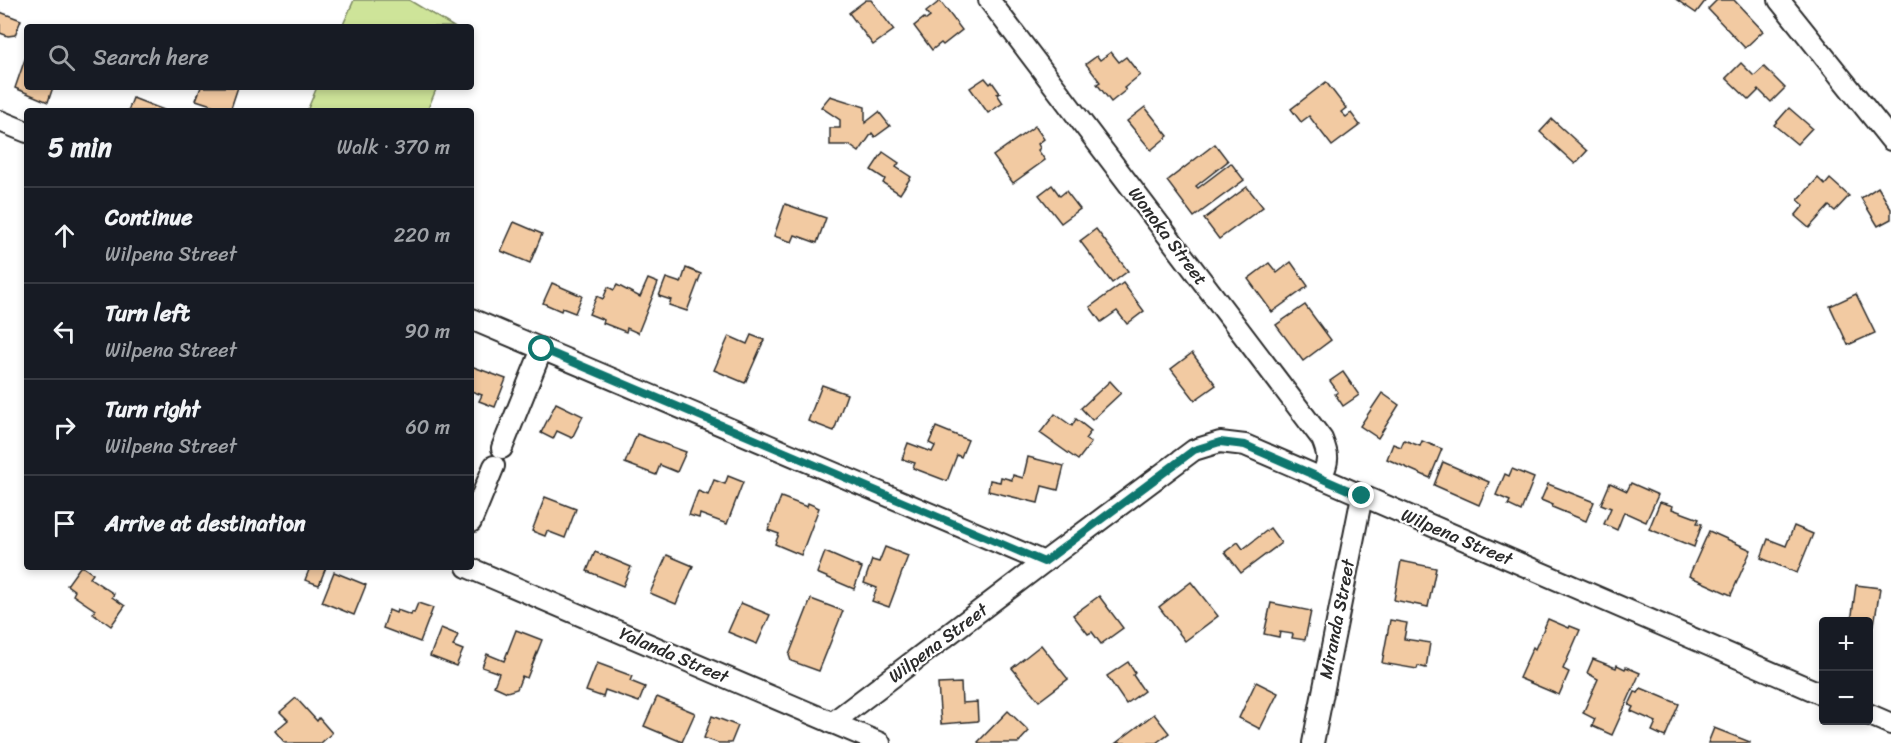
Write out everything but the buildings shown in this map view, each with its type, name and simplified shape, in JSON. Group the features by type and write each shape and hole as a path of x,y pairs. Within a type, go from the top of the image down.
{"street":[{"name":"Wonoka Street","path":"989,0 1322,439 1328,454 1327,465 1321,478"},
{"path":"1779,0 1891,140"},
{"path":"0,121 24,131"},
{"path":"474,320 1044,562"},
{"path":"474,515 542,349"},
{"name":"Wilpena Street","path":"832,723 1194,450 1220,442 1245,445 1819,693"},
{"name":"Miranda Street","path":"1313,743 1362,496"},
{"name":"Yalanda Street","path":"474,570 880,743"},
{"path":"1873,716 1891,724"}],"green space":[{"path":"354,0 409,0 449,24 343,24"},
{"path":"316,90 436,90 428,108 308,108"}],"route":[{"path":"542,349 1044,562 1194,450 1220,442 1245,445 1362,496"}]}
